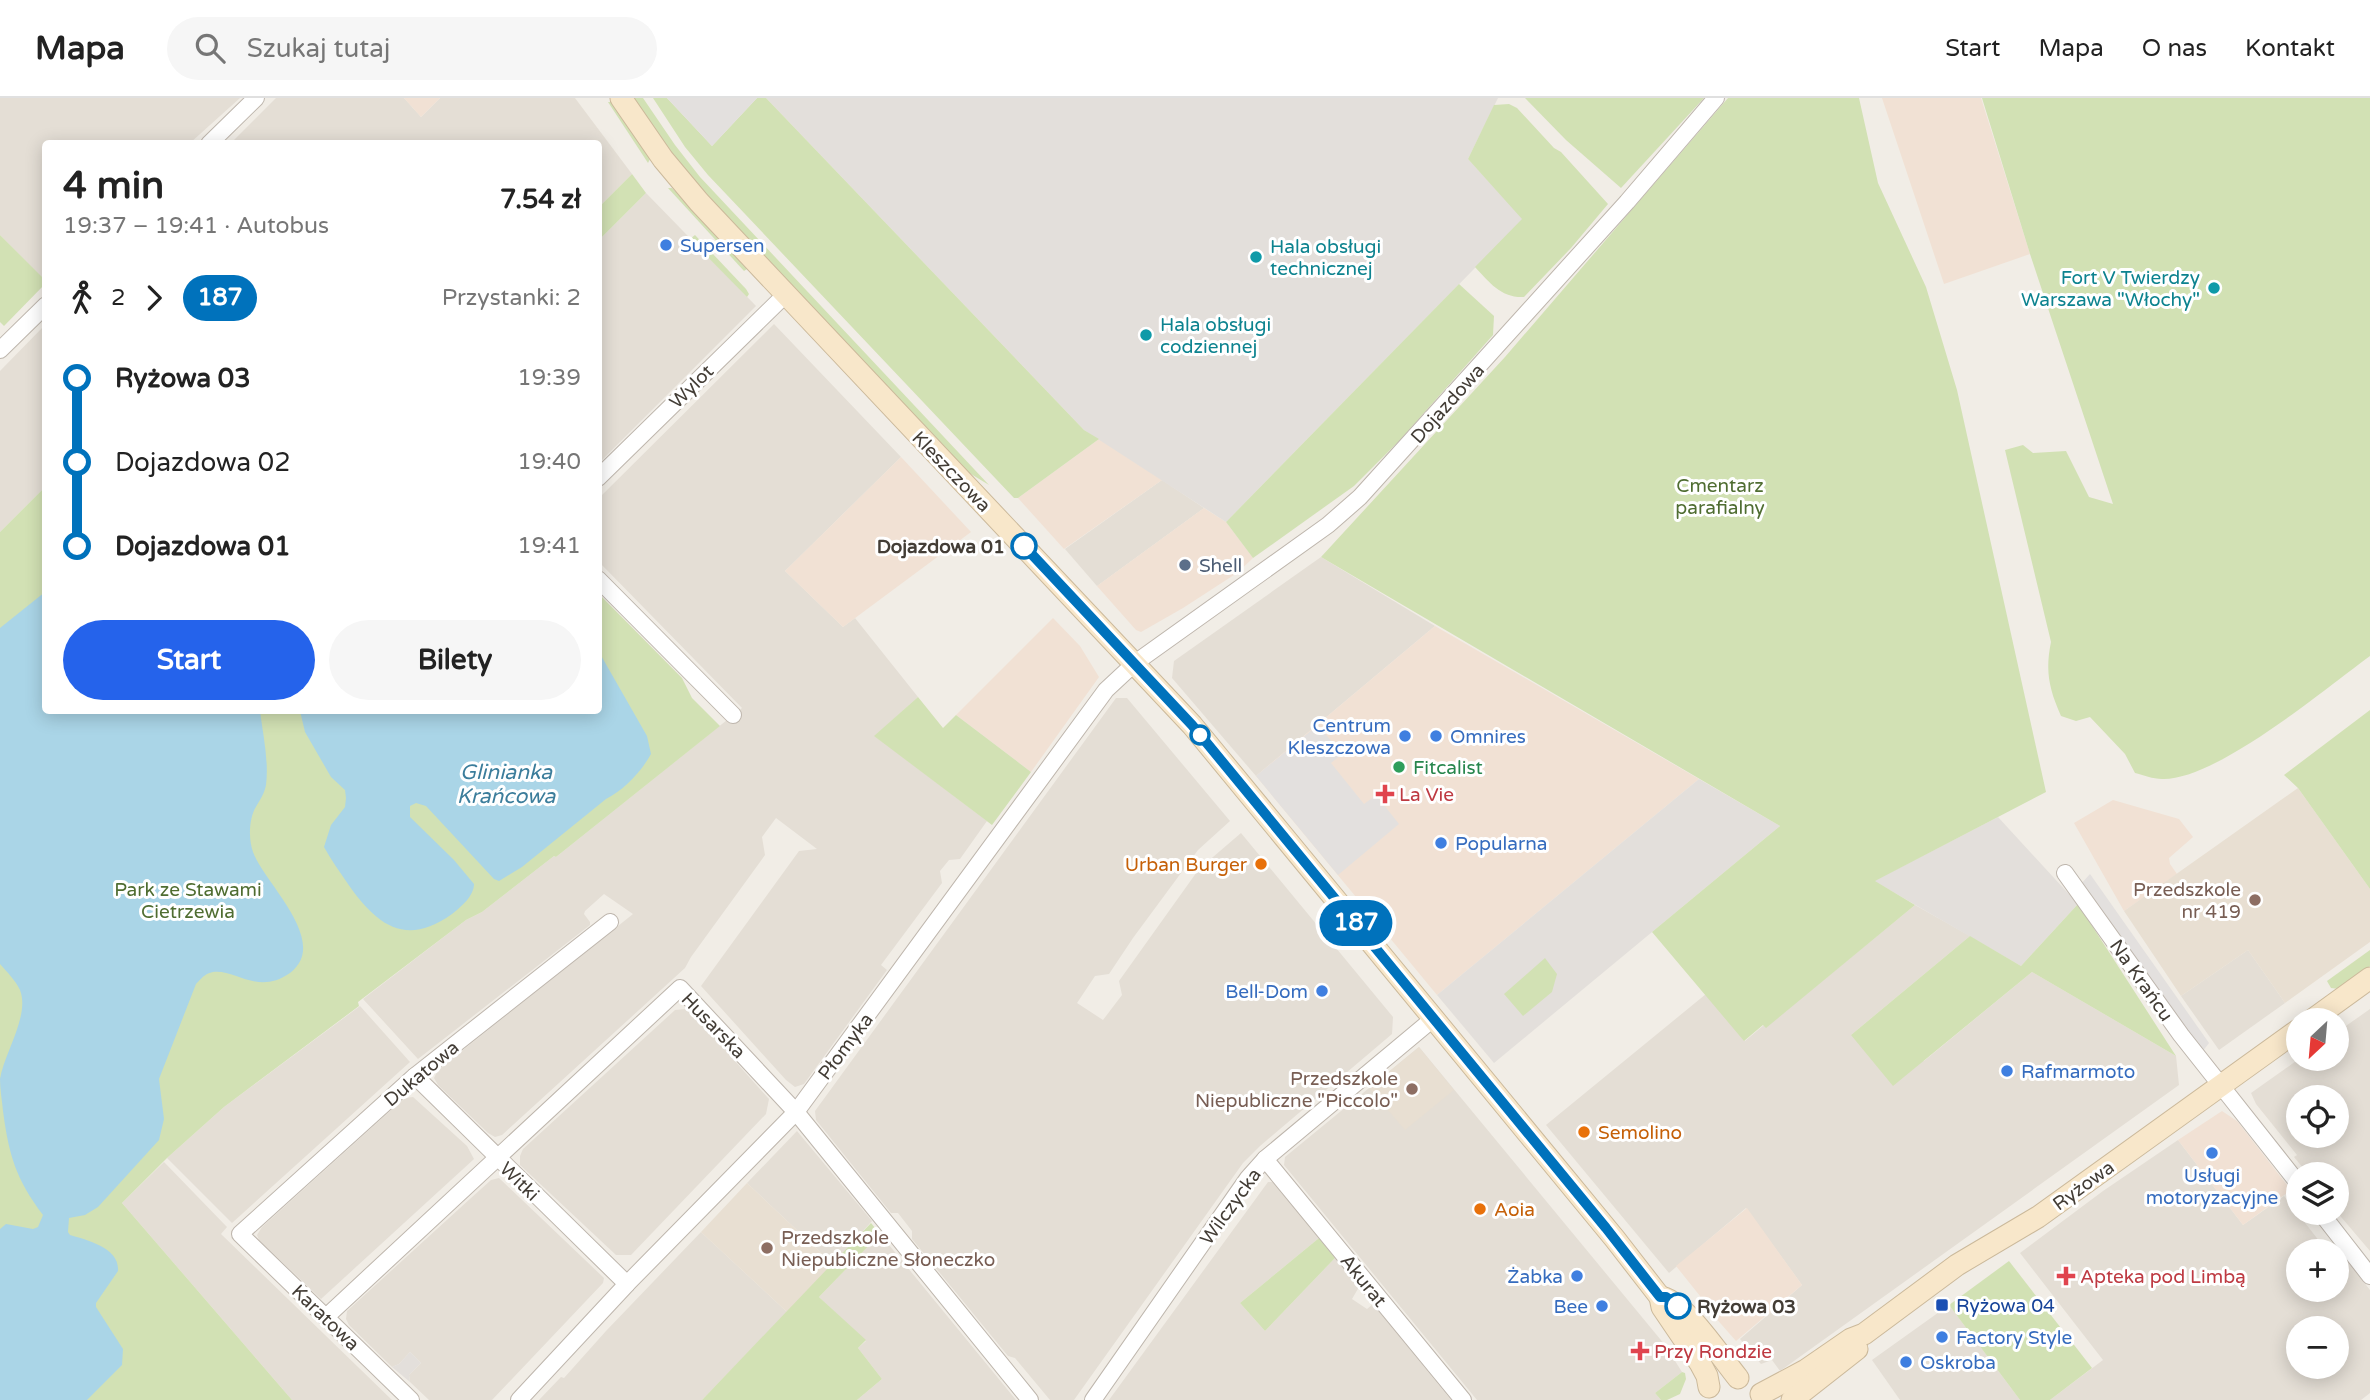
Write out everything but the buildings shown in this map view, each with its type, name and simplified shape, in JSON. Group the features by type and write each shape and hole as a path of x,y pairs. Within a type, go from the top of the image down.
{"main road":[{"name":"Kleszczowa","path":"621,98 675,175 785,295 1135,663 1210,747 1660,1297 1662,1307 1706,1372 1705,1394"},
{"path":"2329,1008 2370,978"},
{"name":"Ryżowa","path":"1762,1397 1851,1339 1864,1334 1957,1265 2038,1217 2286,1039"},
{"name":"Kleszczowa","path":"1660,1297 1666,1297 1679,1306 1738,1378 1751,1383 1762,1397"},
{"name":"Ryżowa","path":"1792,1400 1848,1358 1864,1334"},
{"path":"1705,1394 1721,1380 1738,1378"}],"street":[{"path":"213,140 256,98"},
{"name":"Dojazdowa","path":"1135,663 1328,525 1360,497 1627,202 1716,98"},
{"name":"Wylot","path":"602,474 785,295"},
{"path":"0,350 42,309"},
{"path":"602,583 733,715"},
{"name":"Płomyka","path":"519,1400 627,1284 796,1112 1085,717 1114,680 1135,663"},
{"name":"Na Krańcu","path":"2065,873 2181,1035 2286,1168"},
{"name":"Dukatowa","path":"240,1234 415,1076 610,922"},
{"name":"Husarska","path":"326,1317 680,988 796,1112 1030,1400"},
{"name":"Wilczycka","path":"1093,1400 1248,1178 1265,1159 1434,1018"},
{"name":"Witki","path":"415,1076 627,1284"},
{"name":"Akurat","path":"1265,1159 1463,1400"},
{"path":"2330,1225 2370,1276"},
{"name":"Karatowa","path":"240,1234 411,1400"}],"shaded area":[{"path":"0,98 240,98 193,140 42,140 42,278 0,235"},
{"path":"276,98 404,98 421,117 440,98 575,98 632,174 602,204 602,140 234,140"},
{"path":"404,98 440,98 421,117"},
{"path":"667,98 757,98 712,146"},
{"path":"766,98 1498,98 1468,159 1523,219 1226,522 1084,430"},
{"path":"1882,98 1981,98 2030,254 1944,284"},
{"path":"646,193 756,306 602,460 602,237"},
{"path":"774,324 901,457 785,571 843,627 855,618 918,697 875,736 987,821 960,859 949,860 940,871 942,883 881,965 887,970 804,1084 795,1087 786,1080 701,986 799,851 817,849 776,818 762,837 765,855 685,968 502,1135 495,1137 438,1085 434,1078 438,1070 633,914 604,894 585,911 590,925 418,1059 363,999 466,920 482,912 556,857 742,708 602,565 602,495"},
{"path":"42,328 42,490 0,532 0,371"},
{"path":"1099,439 1162,480 1064,549 1018,498"},
{"path":"901,457 971,532 843,627 785,571"},
{"path":"1162,480 1204,508 1097,586 1065,549"},
{"name":"Shell","path":"1204,508 1226,522 1253,558 1237,573 1183,608 1141,632 1136,630 1097,586"},
{"path":"1321,557 1435,626 1256,776 1172,678 1174,661"},
{"path":"1053,618 1080,646 1099,677 1031,772 956,715"},
{"path":"1435,626 1699,779 1437,995 1256,776"},
{"path":"1116,698 1127,698 1230,821 1198,850 1109,974 1095,976 1077,1003 1103,1020 1122,995 1119,981 1199,869 1241,833 1393,1017 1392,1034 1243,1163 1074,1400 1050,1400 1015,1358 1008,1356 912,1239 912,1231 898,1213 891,1213 816,1120 815,1111"},
{"path":"1318,725 1342,754 1331,763 1364,804 1376,795 1399,824 1338,875 1256,776"},
{"path":"1699,779 1780,826 1494,1063 1437,995"},
{"name":"Przedszkole nr 419","path":"2298,788 2370,889 2370,942 2285,1003 2248,950 2181,996 2124,911"},
{"path":"2113,800 2179,819 2193,837 2169,858 2177,874 2124,911 2074,823"},
{"path":"1998,817 2078,904 2021,966 1874,881"},
{"path":"2090,874 2209,1043 2202,1052 2081,884"},
{"path":"1915,905 1970,936 1851,1035 1924,1061 2032,972 2176,1056 2179,1085 1780,1371 1772,1360 1761,1364 1740,1339 1802,1285 1746,1208 1669,1273 1546,1125 1706,994 1745,1041 1764,1025 1766,1027"},
{"path":"2248,950 2285,1003 2219,1050 2181,996"},
{"path":"360,1006 410,1062 232,1223 167,1158 224,1107"},
{"path":"685,1009 692,1013 769,1099 766,1114 631,1255 616,1255 520,1165 520,1156 523,1149 675,1010"},
{"path":"2370,1009 2370,1251 2348,1225 2349,1162 2298,1162 2291,1148 2349,1148 2349,1085 2286,1085 2286,1141 2256,1104 2251,1093 2286,1068 2286,1071 2349,1071 2349,1024"},
{"path":"1419,1047 1665,1345 1682,1372 1655,1393 1661,1400 1477,1400 1284,1165 1285,1157"},
{"name":"Przedszkole Niepubliczne \"Piccolo\"","path":"1419,1047 1454,1090 1405,1130 1369,1088"},
{"path":"413,1097 467,1146 474,1159 321,1299 259,1240 257,1235 262,1227 389,1112 405,1098"},
{"path":"2222,1111 2237,1121 2286,1184 2286,1194 2243,1225 2178,1140"},
{"path":"797,1131 872,1221 833,1264 747,1183"},
{"path":"2178,1140 2243,1225 2284,1196 2286,1225 2307,1225 2318,1239 2286,1239 2286,1302 2349,1302 2349,1263 2370,1290 2370,1393 2361,1400 2050,1400 2103,1360 2020,1253 2103,1191"},
{"path":"164,1162 227,1227 221,1234 392,1400 292,1400 122,1203"},
{"path":"499,1178 604,1278 603,1283 492,1400 429,1400 410,1382 409,1375 421,1363 410,1352 399,1364 392,1367 349,1325 346,1319 347,1311 491,1180"},
{"path":"1268,1182 1274,1182 1319,1238 1240,1303 1265,1331 1335,1258 1359,1287 1352,1299 1367,1309 1373,1304 1451,1400 1109,1400"},
{"name":"Przedszkole Niepubliczne Słoneczko","path":"747,1183 833,1264 787,1312 701,1232"},
{"path":"1747,1208 1802,1285 1736,1341 1699,1299 1700,1296 1676,1266"},
{"path":"701,1232 787,1312 702,1400 539,1400 561,1377 564,1378"},
{"path":"880,1234 1016,1400 857,1400 882,1379 858,1348 866,1341 819,1297"},
{"path":"1949,1305 2020,1400 1900,1400 1872,1360"},
{"path":"410,1352 421,1363 409,1375 410,1382 392,1367 399,1364"}],"green space":[{"path":"633,98 643,98 700,177 989,485 966,471 687,174"},
{"path":"653,98 667,98 712,146 757,98 766,98 1084,430 1099,439 1018,498 1014,498 708,175 685,147"},
{"path":"1525,98 1704,98 1621,188 1566,140"},
{"name":"Cmentarz parafialny","path":"1728,98 1859,98 1878,183 1926,287 1957,390 2046,792 1875,881 1915,905 1766,1028 1763,1025 1744,1041 1652,932 1780,826 1321,557 1505,357"},
{"path":"1982,98 2370,98 2370,656 2269,731 2211,765 2184,776 2159,779 2135,773 2125,754 2090,717 2076,721 2061,716 2054,697 2048,671 2051,642 2005,450 2023,445 2033,453 2066,451 2089,497 2113,504 2030,254"},
{"path":"608,102 612,102 650,159 648,163"},
{"path":"1509,104 1517,108 1554,148 1561,152 1608,204 1524,297 1502,292 1475,267 1522,219 1468,159 1494,105"},
{"path":"632,174 646,193 602,237 602,204"},
{"path":"668,188 672,188 747,269 744,271"},
{"path":"0,235 42,277 42,287 4,326 0,322"},
{"path":"695,235 746,289 749,294 747,297 690,239"},
{"path":"1459,284 1494,316 1493,335 1400,440 1354,486 1253,558 1226,522"},
{"name":"Park ze Stawami Cietrzewia","path":"42,490 42,714 602,714 602,597 682,678 692,698 720,726 556,857 482,912 466,920 358,1002 359,1006 224,1107 122,1203 292,1400 0,1400 0,532"},
{"path":"918,697 943,728 956,715 1031,772 992,825 874,736"},
{"path":"2370,710 2370,889 2298,788 2284,775"},
{"path":"2078,904 2176,1056 2032,972 1893,1086 1851,1035 1970,936 2021,966"},
{"path":"2370,950 2370,966 2339,989 2331,988 2327,981"},
{"path":"1545,958 1557,974 1552,992 1523,1016 1504,994"},
{"path":"871,1223 880,1234 819,1297 866,1340 858,1348 882,1379 857,1400 702,1400"},
{"path":"1319,1238 1335,1258 1265,1331 1240,1303"},
{"path":"2009,1261 2092,1368 2050,1400 2020,1400 1949,1305"},
{"path":"1682,1372 1685,1373 1686,1379 1680,1394 1661,1400 1655,1393"}],"water":[{"path":"42,594 42,714 260,714 267,776 264,791 251,821 251,846 259,865 291,912 303,945 301,960 290,973 277,980 254,981 216,972 206,975 196,984 159,1079 164,1119 159,1140 98,1207 85,1215 69,1218 70,1235 108,1251 114,1256 118,1271 96,1307 123,1349 122,1365 87,1400 0,1400 0,1229 6,1224 33,1229 38,1227 43,1215 26,1190 15,1166 8,1141 0,1087 2,1069 19,1023 22,1000 20,990 0,964 0,628"},
{"name":"Glinianka Krańcowa","path":"602,657 647,736 651,754 626,786 522,867 499,881 494,879 426,806 416,803 410,806 410,817 454,860 474,884 469,897 452,914 435,924 406,930 393,927 369,910 324,847 331,825 345,807 345,790 331,777 305,732 301,714 602,714"}],"bus line":[{"name":"187","path":"1024,546 1192,725 1660,1297 1670,1299 1678,1306"}],"place":[{"name":"Supersen","path":"666,245"},
{"name":"Hala obsługi technicznej","path":"1256,257"},
{"name":"Fort V Twierdzy Warszawa \"Włochy\"","path":"2214,288"},
{"name":"Hala obsługi codziennej","path":"1146,335"},
{"name":"Dojazdowa 01","path":"1024,546"},
{"name":"Shell","path":"1185,565"},
{"name":"Centrum Kleszczowa","path":"1405,736"},
{"name":"Omnires","path":"1436,736"},
{"name":"Fitcalist","path":"1399,767"},
{"name":"La Vie","path":"1385,794"},
{"name":"Popularna","path":"1441,843"},
{"name":"Urban Burger","path":"1261,864"},
{"name":"Przedszkole nr 419","path":"2255,900"},
{"name":"Bell-Dom","path":"1322,991"},
{"name":"Rafmarmoto","path":"2007,1071"},
{"name":"Przedszkole Niepubliczne \"Piccolo\"","path":"1412,1089"},
{"name":"Semolino","path":"1584,1132"},
{"name":"Usługi motoryzacyjne","path":"2212,1153"},
{"name":"Aoia","path":"1480,1209"},
{"name":"Przedszkole Niepubliczne Słoneczko","path":"767,1248"},
{"name":"Żabka","path":"1577,1276"},
{"name":"Apteka pod Limbą","path":"2066,1276"},
{"name":"Ryżowa 04","path":"1942,1305"},
{"name":"Bee","path":"1602,1306"},
{"name":"Ryżowa 03","path":"1678,1306"},
{"name":"Factory Style","path":"1942,1337"},
{"name":"Przy Rondzie","path":"1640,1351"},
{"name":"Oskroba","path":"1906,1362"}]}
